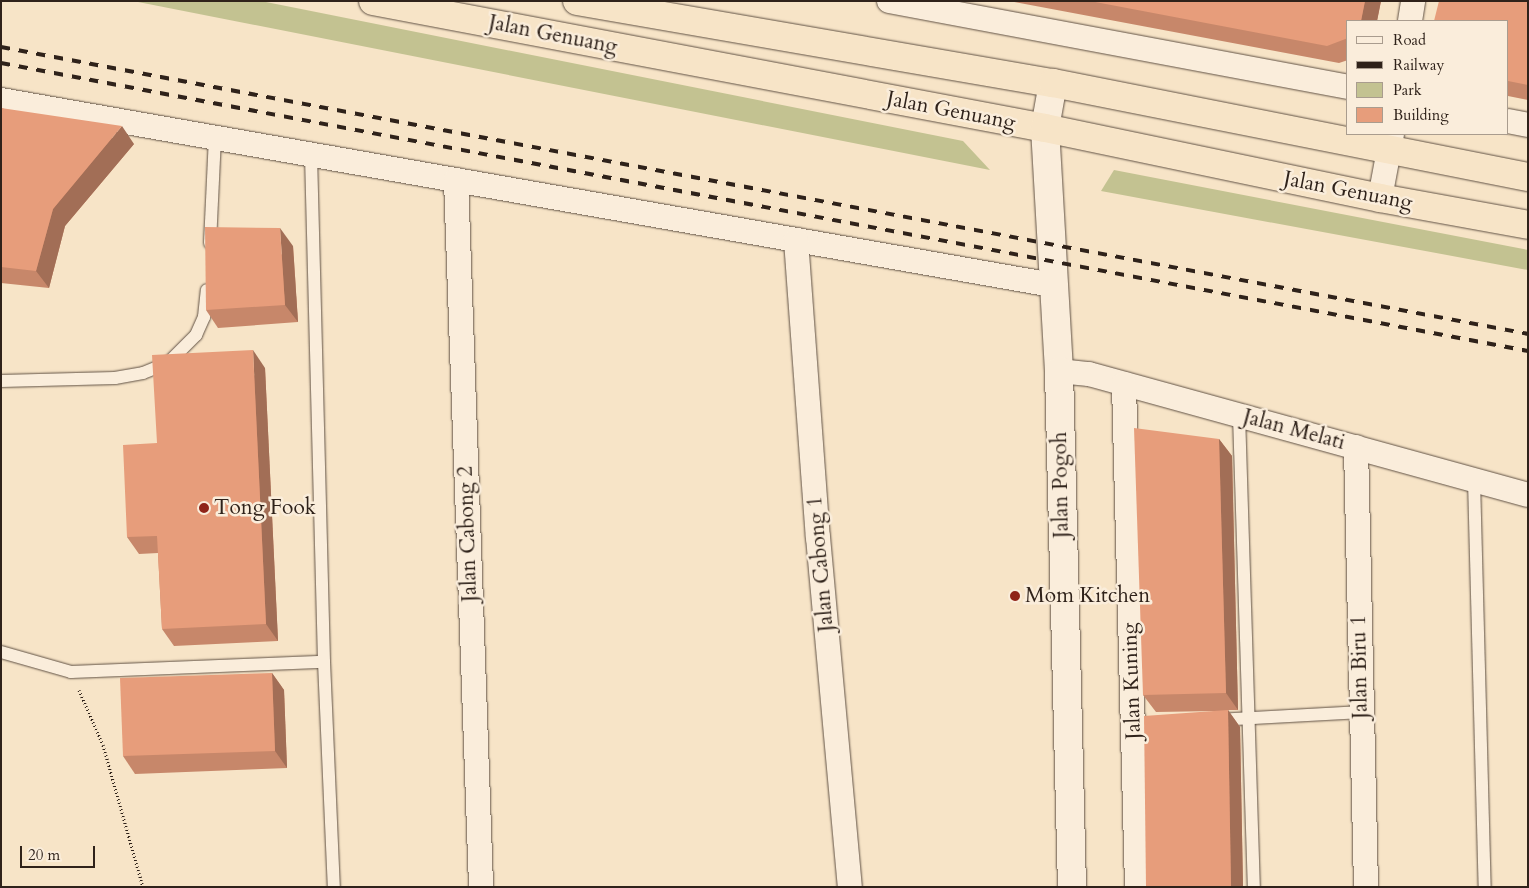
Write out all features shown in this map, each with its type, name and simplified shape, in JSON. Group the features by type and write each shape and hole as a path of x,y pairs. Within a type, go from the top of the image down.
{"highway":[{"name":"Jalan Genuang","path":"373,1 1046,128 1380,198 1528,226"},
{"name":"Jalan Genuang","path":"576,1 1346,134"},
{"name":"Jalan Genuang","path":"1351,135 1391,142 1528,177"}],"main road":[{"name":"Jalan Pogoh","path":"1053,83 1046,128 1052,285 1059,371 1072,887"}],"street":[{"path":"889,1 1346,87"},
{"path":"1410,20 1413,1"},
{"path":"1,100 1052,285"},
{"path":"1509,121 1528,125"},
{"path":"1380,198 1391,142"},
{"name":"Jalan Cabong 2","path":"456,180 481,887"},
{"name":"Jalan Cabong 1","path":"796,240 817,528 850,887"},
{"name":"Jalan Melati","path":"1059,371 1089,374 1528,495"},
{"name":"Jalan Kuning","path":"1124,384 1138,726 1137,887"},
{"name":"Jalan Biru 1","path":"1356,447 1366,887"}],"lane":[{"path":"209,254 215,138"},
{"path":"312,155 324,662 334,887"},
{"path":"1,381 115,378 143,373 168,363 196,335 204,317 208,273"},
{"path":"1239,415 1254,887"},
{"path":"1474,480 1485,887"},
{"path":"1,652 71,672 324,662"},
{"path":"1202,722 1361,712"}],"path":[{"path":"71,672 103,746 144,887"}],"green space":[{"path":"133,1 261,1 963,141 990,170"},
{"path":"1114,170 1528,250 1528,270 1101,191"}],"building":[{"path":"1090,1 1365,1 1361,20 1346,20 1346,39 1327,46"},
{"path":"1439,1 1528,1 1528,85 1509,81 1509,20 1434,20"},
{"path":"1,108 122,126 53,209 36,271 1,267"},
{"path":"205,227 280,228 285,305 206,310"},
{"name":"Tong Fook","path":"253,350 266,624 162,629 157,536 127,537 123,445 157,443 152,355"},
{"path":"1134,428 1219,439 1226,693 1143,695"},
{"path":"272,673 275,751 123,756 120,678"},
{"path":"1228,710 1231,887 1146,887 1144,716"}],"railway":[{"path":"1,47 1528,334"},
{"path":"1,63 1528,351"}],"place":[{"name":"Tong Fook","path":"204,508"},
{"name":"Mom Kitchen","path":"1015,596"}]}
